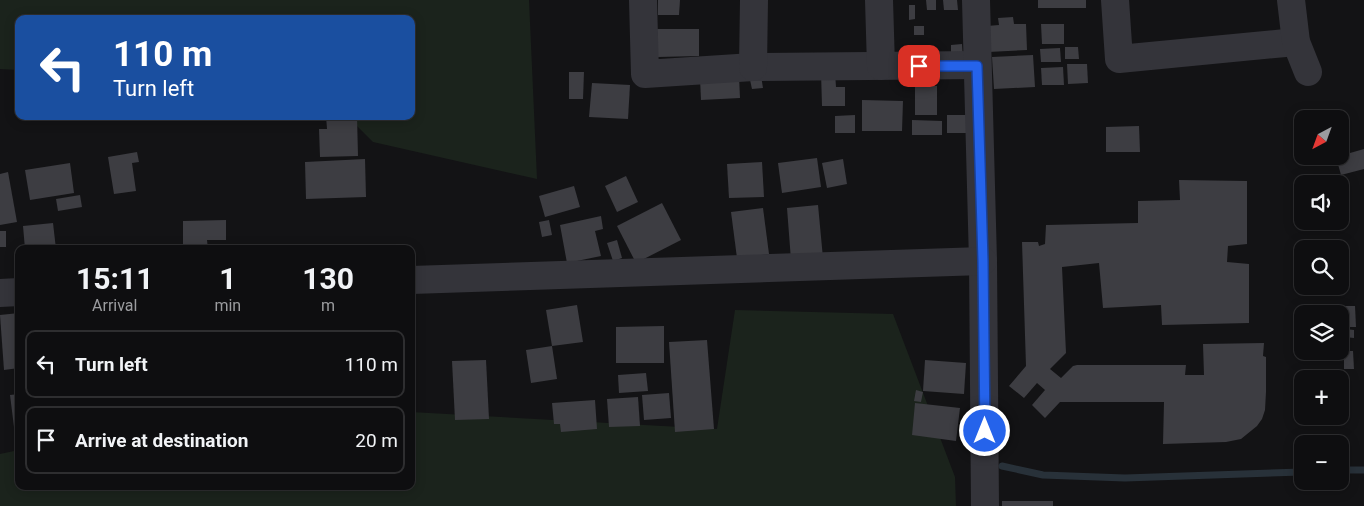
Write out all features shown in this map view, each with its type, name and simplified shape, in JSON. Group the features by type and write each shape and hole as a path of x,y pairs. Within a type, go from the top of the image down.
{"street":[{"path":"643,0 645,74 753,66 977,66"},
{"path":"753,66 754,0"},
{"path":"879,0 881,66"},
{"path":"976,0 983,261 985,506"},
{"path":"1115,0 1118,59 1296,42"},
{"path":"1291,0 1296,42 1308,72"},
{"path":"415,280 983,261"},
{"path":"0,293 15,292"}],"shaded area":[{"path":"0,0 529,0 537,179 373,142 351,120 415,120 415,15 15,15 15,70 0,69"},
{"path":"735,310 893,314 955,477 956,506 0,506 0,454 15,451 15,490 415,490 415,412 717,429"}],"building":[{"path":"658,0 680,0 679,15 658,15"},
{"path":"926,0 936,0 936,10 927,10"},
{"path":"943,0 957,0 958,10 944,10"},
{"path":"1038,0 1086,0 1086,8 1038,8"},
{"path":"909,5 915,5 915,19 909,20"},
{"path":"1013,17 1014,24 1026,24 1027,50 988,52 987,26 999,25 998,18"},
{"path":"1041,24 1064,24 1064,44 1042,44"},
{"path":"914,26 924,26 924,35 914,35"},
{"path":"657,29 699,29 699,56 658,57"},
{"path":"962,44 963,60 951,61 951,45"},
{"path":"1065,47 1078,47 1079,59 1065,59"},
{"path":"1060,48 1061,62 1041,62 1040,49"},
{"path":"1033,55 1035,87 994,89 992,57"},
{"path":"1067,64 1087,64 1088,83 1068,84"},
{"path":"1063,67 1064,85 1042,85 1041,68"},
{"path":"760,69 763,88 752,89 748,71"},
{"path":"569,72 584,72 583,99 569,99"},
{"path":"821,72 835,72 836,87 845,87 845,106 822,106"},
{"path":"739,76 740,98 701,100 700,78"},
{"path":"592,83 630,85 628,119 589,117"},
{"path":"915,86 937,86 937,115 915,115"},
{"path":"862,100 903,101 902,131 862,131"},
{"path":"855,115 855,133 835,133 835,116"},
{"path":"947,115 966,115 966,133 947,133"},
{"path":"326,120 357,120 358,156 320,157 319,129 327,129"},
{"path":"912,120 942,121 942,135 912,135"},
{"path":"1139,126 1140,152 1106,152 1106,127"},
{"path":"1364,149 1364,169 1341,175 1338,165 1349,165 1349,153"},
{"path":"137,152 139,162 132,163 136,191 114,194 108,157"},
{"path":"817,158 821,187 782,193 778,163"},
{"path":"365,159 366,197 306,199 305,162"},
{"path":"843,159 847,184 827,188 822,163"},
{"path":"762,162 764,197 729,198 727,164"},
{"path":"70,163 74,193 30,200 25,170"},
{"path":"8,172 17,222 0,225 0,174"},
{"path":"626,176 638,202 617,212 605,186"},
{"path":"1179,180 1247,181 1247,244 1228,246 1227,262 1249,264 1249,323 1162,325 1161,305 1103,308 1099,263 1062,267 1066,353 1050,369 1061,378 1073,366 1077,365 1186,365 1185,375 1204,375 1203,344 1264,343 1263,356 1266,357 1266,392 1265,410 1262,419 1257,426 1241,439 1226,442 1163,444 1164,402 1060,402 1045,418 1032,405 1045,390 1037,383 1024,398 1009,386 1026,366 1022,242 1038,242 1039,246 1045,244 1046,225 1138,223 1138,201 1180,200"},
{"path":"574,186 580,207 545,217 539,196"},
{"path":"80,195 82,207 58,211 56,199"},
{"path":"662,203 681,240 636,263 617,226"},
{"path":"818,205 823,258 791,260 787,208"},
{"path":"763,208 769,254 737,258 731,212"},
{"path":"601,216 603,229 595,231 601,256 567,263 560,225"},
{"path":"226,220 226,240 207,240 208,245 183,245 183,221"},
{"path":"549,220 552,235 542,237 539,222"},
{"path":"53,223 56,245 25,245 23,226"},
{"path":"0,231 6,231 6,247 0,247"},
{"path":"617,240 622,258 613,261 607,243"},
{"path":"577,305 583,342 552,346 546,310"},
{"path":"1349,306 1355,306 1356,327 1349,327"},
{"path":"15,313 15,369 4,370 0,315"},
{"path":"664,326 664,363 616,363 616,327"},
{"path":"1349,329 1354,330 1354,338 1349,337"},
{"path":"707,340 714,429 675,432 669,342"},
{"path":"552,346 557,379 531,383 526,350"},
{"path":"1349,351 1353,351 1354,369 1344,369 1344,360 1349,360"},
{"path":"486,360 489,419 455,420 452,361"},
{"path":"925,360 966,363 964,394 923,391"},
{"path":"646,373 648,391 619,393 618,375"},
{"path":"916,390 923,392 921,402 914,401"},
{"path":"669,393 671,418 644,420 642,395"},
{"path":"15,394 15,427 14,427 10,395"},
{"path":"638,397 640,426 609,427 607,399"},
{"path":"595,400 597,429 561,432 560,424 554,424 552,403"},
{"path":"915,403 960,408 956,441 912,435"},
{"path":"1002,501 1053,501 1053,506 1002,506"}],"waterway":[{"path":"1002,466 1043,475 1125,478 1294,472"},
{"path":"1349,470 1364,470"}],"route":[{"path":"919,66 977,66 983,261 985,431"}]}
